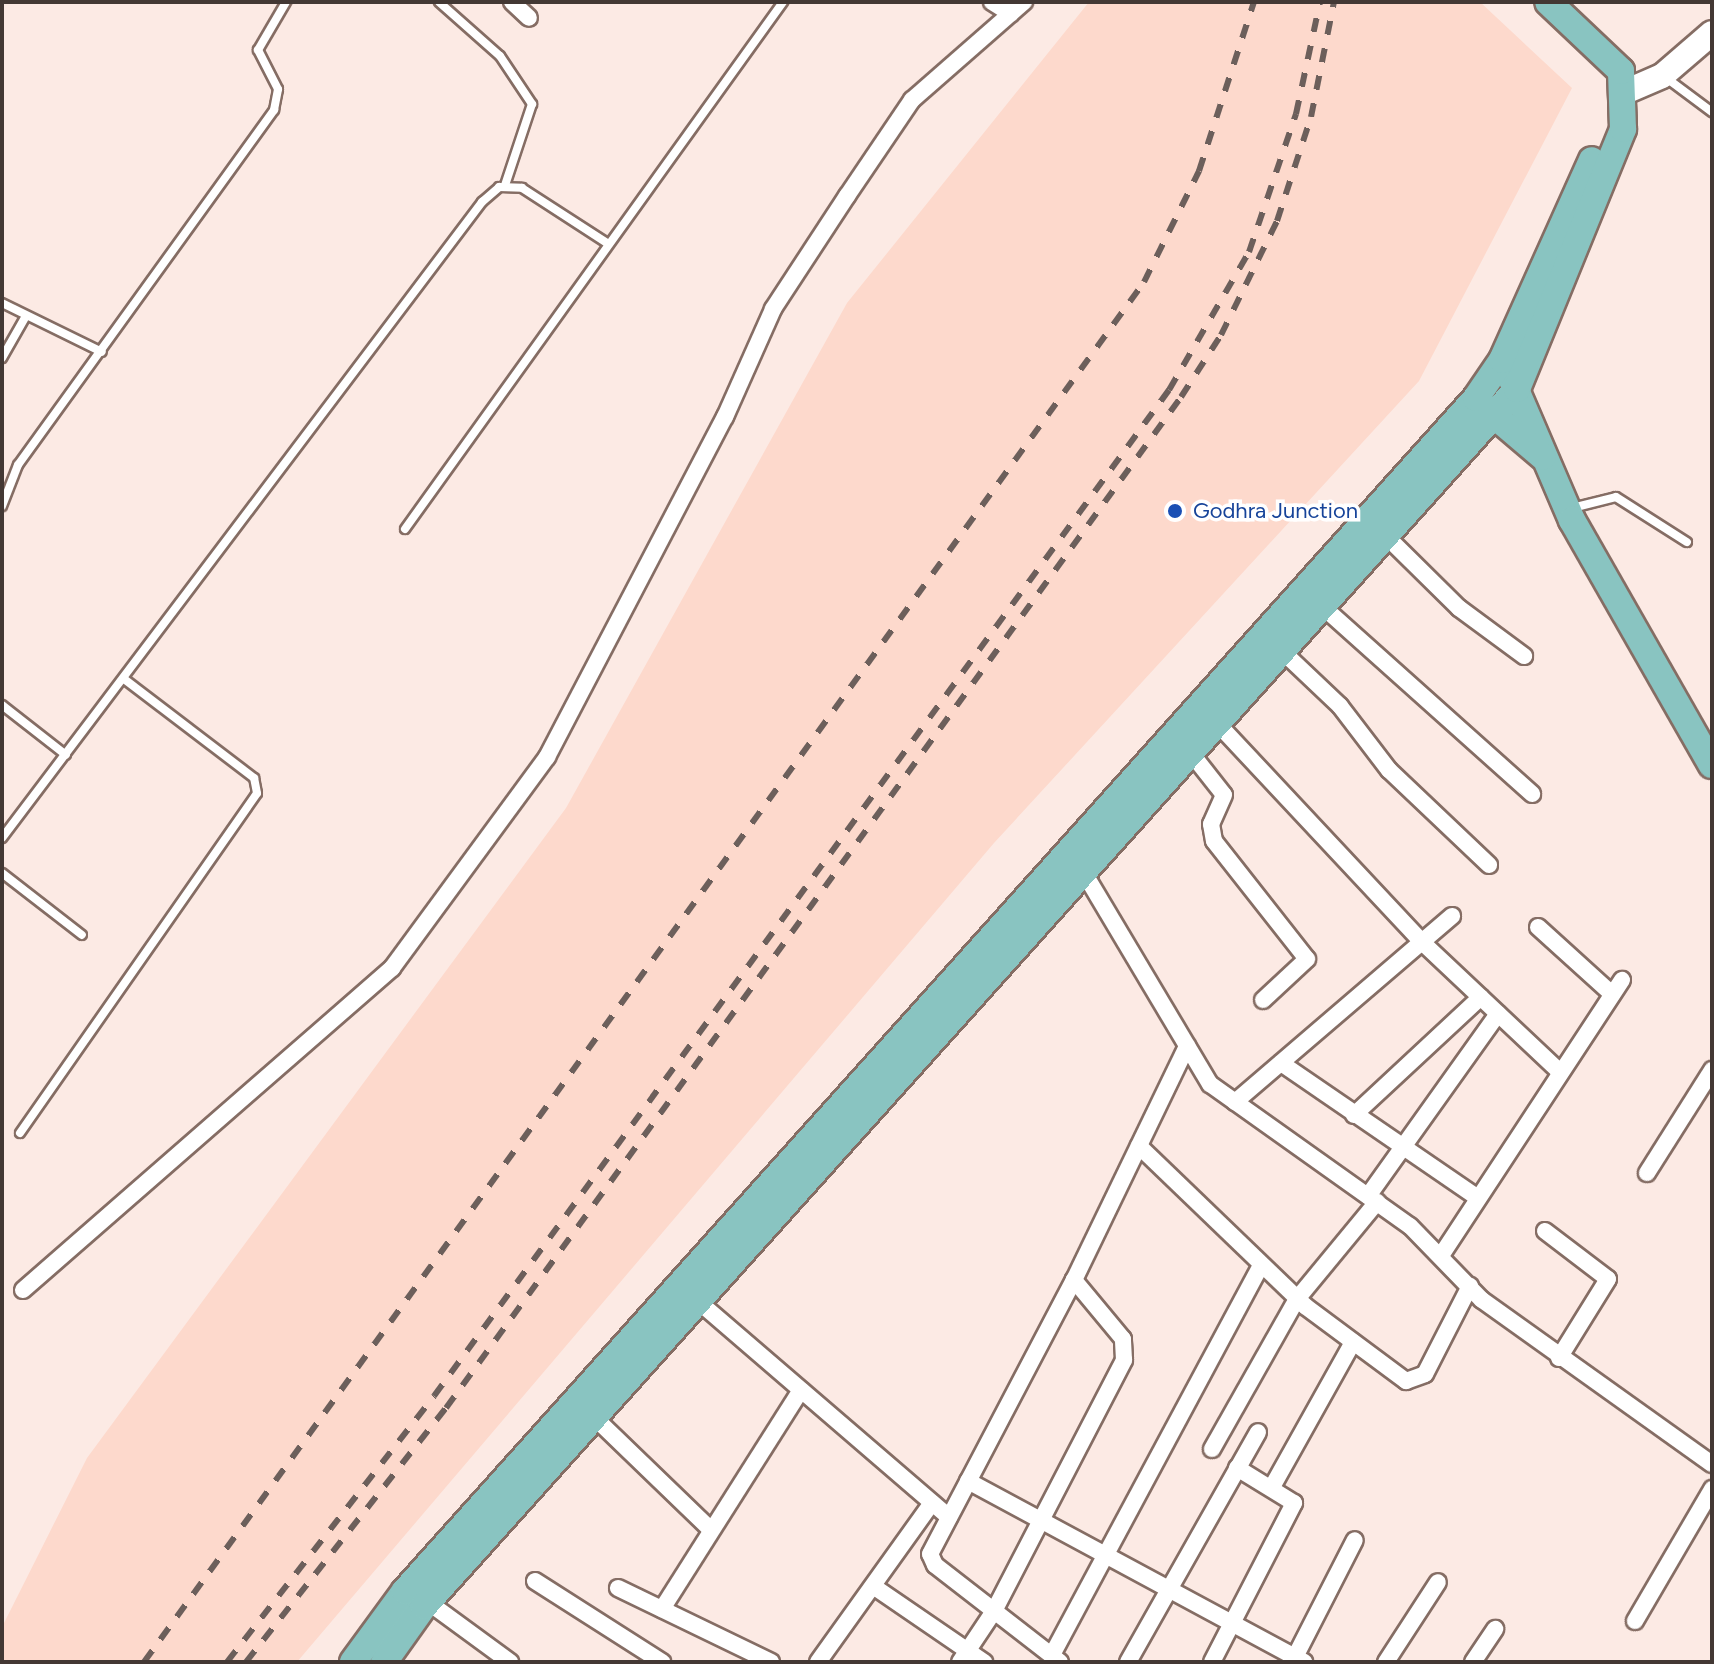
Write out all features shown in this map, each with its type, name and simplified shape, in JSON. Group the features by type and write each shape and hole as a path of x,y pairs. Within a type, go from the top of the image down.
{"main road":[{"path":"353,1662 405,1591 689,1293 1483,408 1517,389 1623,129 1621,71 1548,2"},
{"path":"1076,862 1191,753 1386,536 1483,408 1607,125 1623,100"},
{"path":"1502,360 1567,509 1712,765"},
{"path":"1483,408 1546,459"},
{"path":"384,1662 428,1602 594,1417 689,1293"}],"street":[{"path":"512,2 529,18"},
{"path":"992,2 1011,14"},
{"path":"23,1290 392,968 547,757 725,417 773,309 912,100 1024,2"},
{"path":"1623,100 1662,76 1712,33"},
{"path":"1386,536 1459,608 1524,656"},
{"path":"1322,606 1532,794"},
{"path":"1282,651 1347,714 1381,762 1489,865"},
{"path":"1217,723 1422,942 1559,1071"},
{"path":"1191,753 1224,795 1211,824 1214,841 1307,959 1263,1000"},
{"path":"1076,862 1210,1084 1372,1199 1442,1254 1470,1286 1559,1358 1712,1464"},
{"path":"1235,1102 1452,916"},
{"path":"1442,1254 1559,1071 1617,987 1538,927"},
{"path":"1354,1115 1481,997"},
{"path":"1212,1449 1297,1299 1372,1199 1402,1149 1498,1014"},
{"path":"1187,1046 1074,1280 949,1517 931,1560 1056,1659 1104,1554 1261,1266"},
{"path":"1281,1063 1402,1149 1478,1198"},
{"path":"1647,1173 1712,1070"},
{"path":"1139,1146 1297,1299 1406,1381 1421,1380 1470,1286"},
{"path":"1545,1231 1608,1279 1559,1358"},
{"path":"963,1656 994,1611 1124,1360 1123,1339 1074,1280"},
{"path":"689,1293 949,1517"},
{"path":"1272,1487 1353,1342"},
{"path":"662,1609 801,1390"},
{"path":"594,1417 710,1529"},
{"path":"1128,1662 1258,1432"},
{"path":"1212,1662 1294,1503 1237,1468"},
{"path":"968,1481 1300,1660 1355,1540"},
{"path":"1635,1621 1712,1489"},
{"path":"827,1659 873,1586 932,1503"},
{"path":"535,1581 662,1662"},
{"path":"1386,1662 1438,1582"},
{"path":"873,1586 963,1656 984,1662"},
{"path":"618,1588 771,1662"},
{"path":"428,1602 510,1662"},
{"path":"1473,1662 1495,1629"}],"lane":[{"path":"2,506 18,465 274,110 278,89 258,50 286,2"},
{"path":"2,838 482,202 505,185 532,104 500,56 439,2"},
{"path":"405,529 607,243 783,2"},
{"path":"1662,76 1712,112"},
{"path":"505,185 522,188 607,243"},
{"path":"2,303 102,352"},
{"path":"2,358 26,316"},
{"path":"1567,509 1616,497 1687,542"},
{"path":"20,1133 257,793 254,778 124,679"},
{"path":"2,705 66,755"},
{"path":"2,873 82,935"}],"shaded area":[{"path":"1089,2 1480,2 1572,88 1419,381 994,843 297,1662 2,1662 2,1627 87,1458 566,808 847,303"}],"railway":[{"path":"144,1662 1144,282 1199,171 1254,2"},
{"path":"227,1662 434,1396 1169,390 1249,252 1296,114 1320,2"},
{"path":"246,1662 446,1408 1181,397 1221,335 1277,221 1311,117 1334,2"}],"place":[{"name":"Godhra Junction","path":"1175,511"}]}
